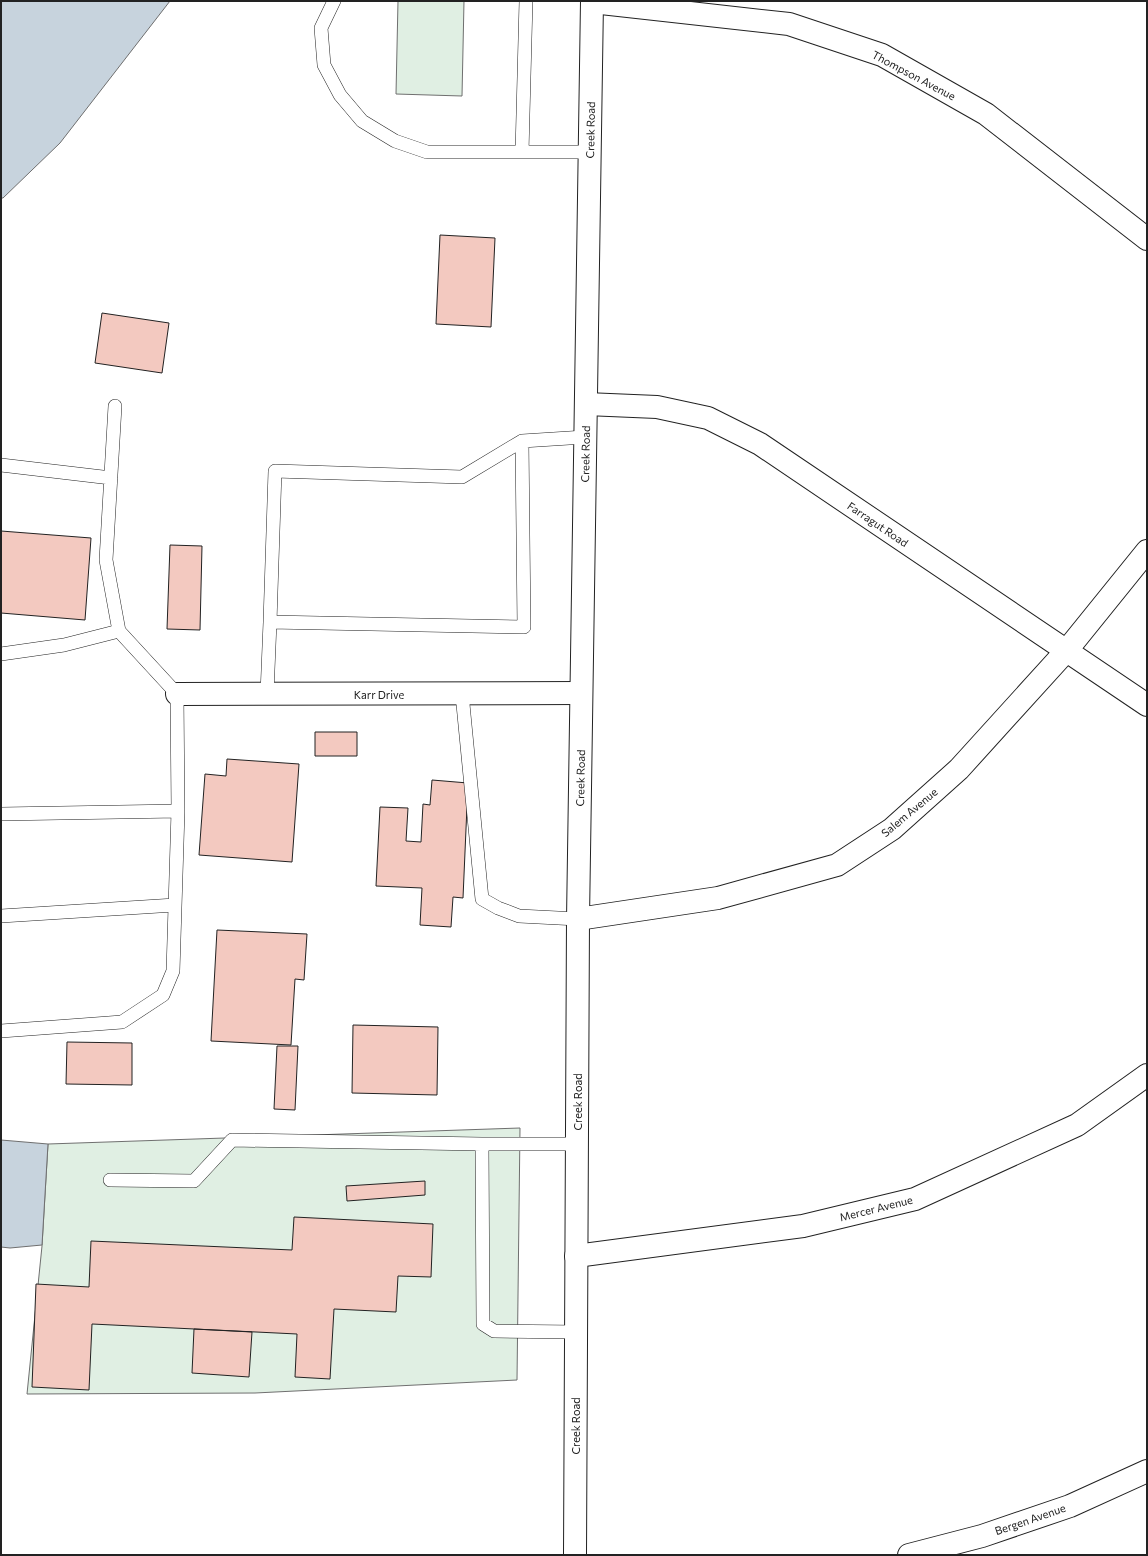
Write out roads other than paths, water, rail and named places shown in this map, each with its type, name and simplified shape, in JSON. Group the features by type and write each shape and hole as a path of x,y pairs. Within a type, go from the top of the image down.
{"street":[{"name":"Creek Road","path":"575,1555 578,919 592,2"},
{"name":"Thompson Avenue","path":"592,2 789,24 882,55 986,114 1147,239"},
{"name":"Farragut Road","path":"586,404 657,407 708,418 760,444 1147,705"},
{"name":"Salem Avenue","path":"578,919 718,898 837,865 892,829 959,769 1067,650 1147,552"},
{"name":"Karr Drive","path":"178,694 581,693"},
{"name":"Mercer Avenue","path":"576,1256 803,1226 915,1199 1077,1125 1147,1075"},
{"name":"Bergen Avenue","path":"909,1555 982,1536 1070,1506 1147,1471"}],"lane":[{"path":"334,1 321,28 324,65 340,95 362,121 395,142 427,152 590,152"},
{"path":"522,152 526,1"},
{"path":"1,1031 122,1022 163,994 173,971 178,811 178,694 119,631 106,560 115,406"},
{"path":"268,694 275,471 462,477 522,441 585,437"},
{"path":"270,622 524,628 522,441"},
{"path":"1,465 111,478"},
{"path":"1,654 64,645 119,631"},
{"path":"462,694 482,898 498,908 519,916 578,919"},
{"path":"1,814 178,811"},
{"path":"1,916 175,905"},
{"path":"110,1180 194,1181 232,1140 577,1144"},
{"path":"482,1144 483,1324 494,1331 576,1332"}]}
